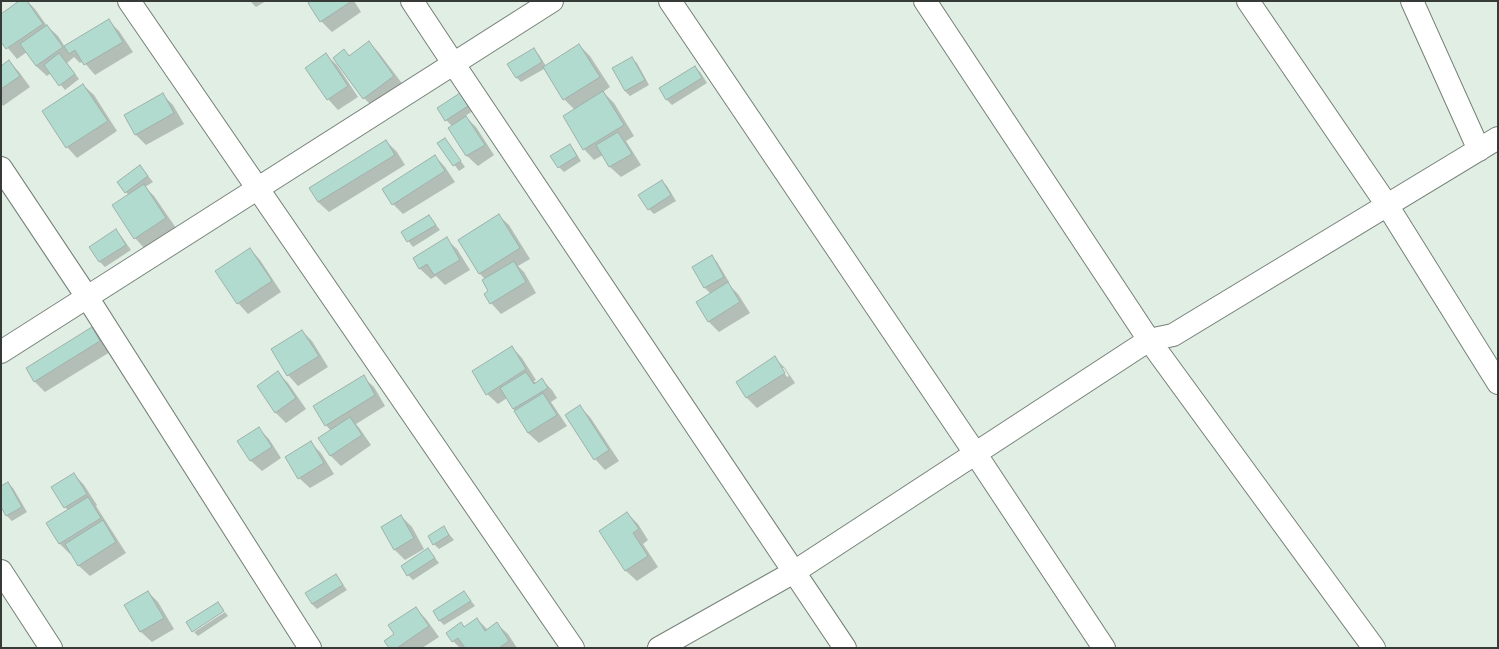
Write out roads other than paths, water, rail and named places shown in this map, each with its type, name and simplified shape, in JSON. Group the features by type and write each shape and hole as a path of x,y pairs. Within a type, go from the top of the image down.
{"street":[{"path":"129,1 573,648"},
{"path":"412,1 845,648"},
{"path":"1,352 552,1"},
{"path":"670,1 975,453 1104,648"},
{"path":"925,1 1149,340 1374,648"},
{"path":"1248,1 1387,205 1498,383"},
{"path":"1412,1 1479,150"},
{"path":"659,648 794,572 1149,340 1173,335 1498,138"},
{"path":"1,168 87,297 310,648"},
{"path":"1,571 51,648"}]}
